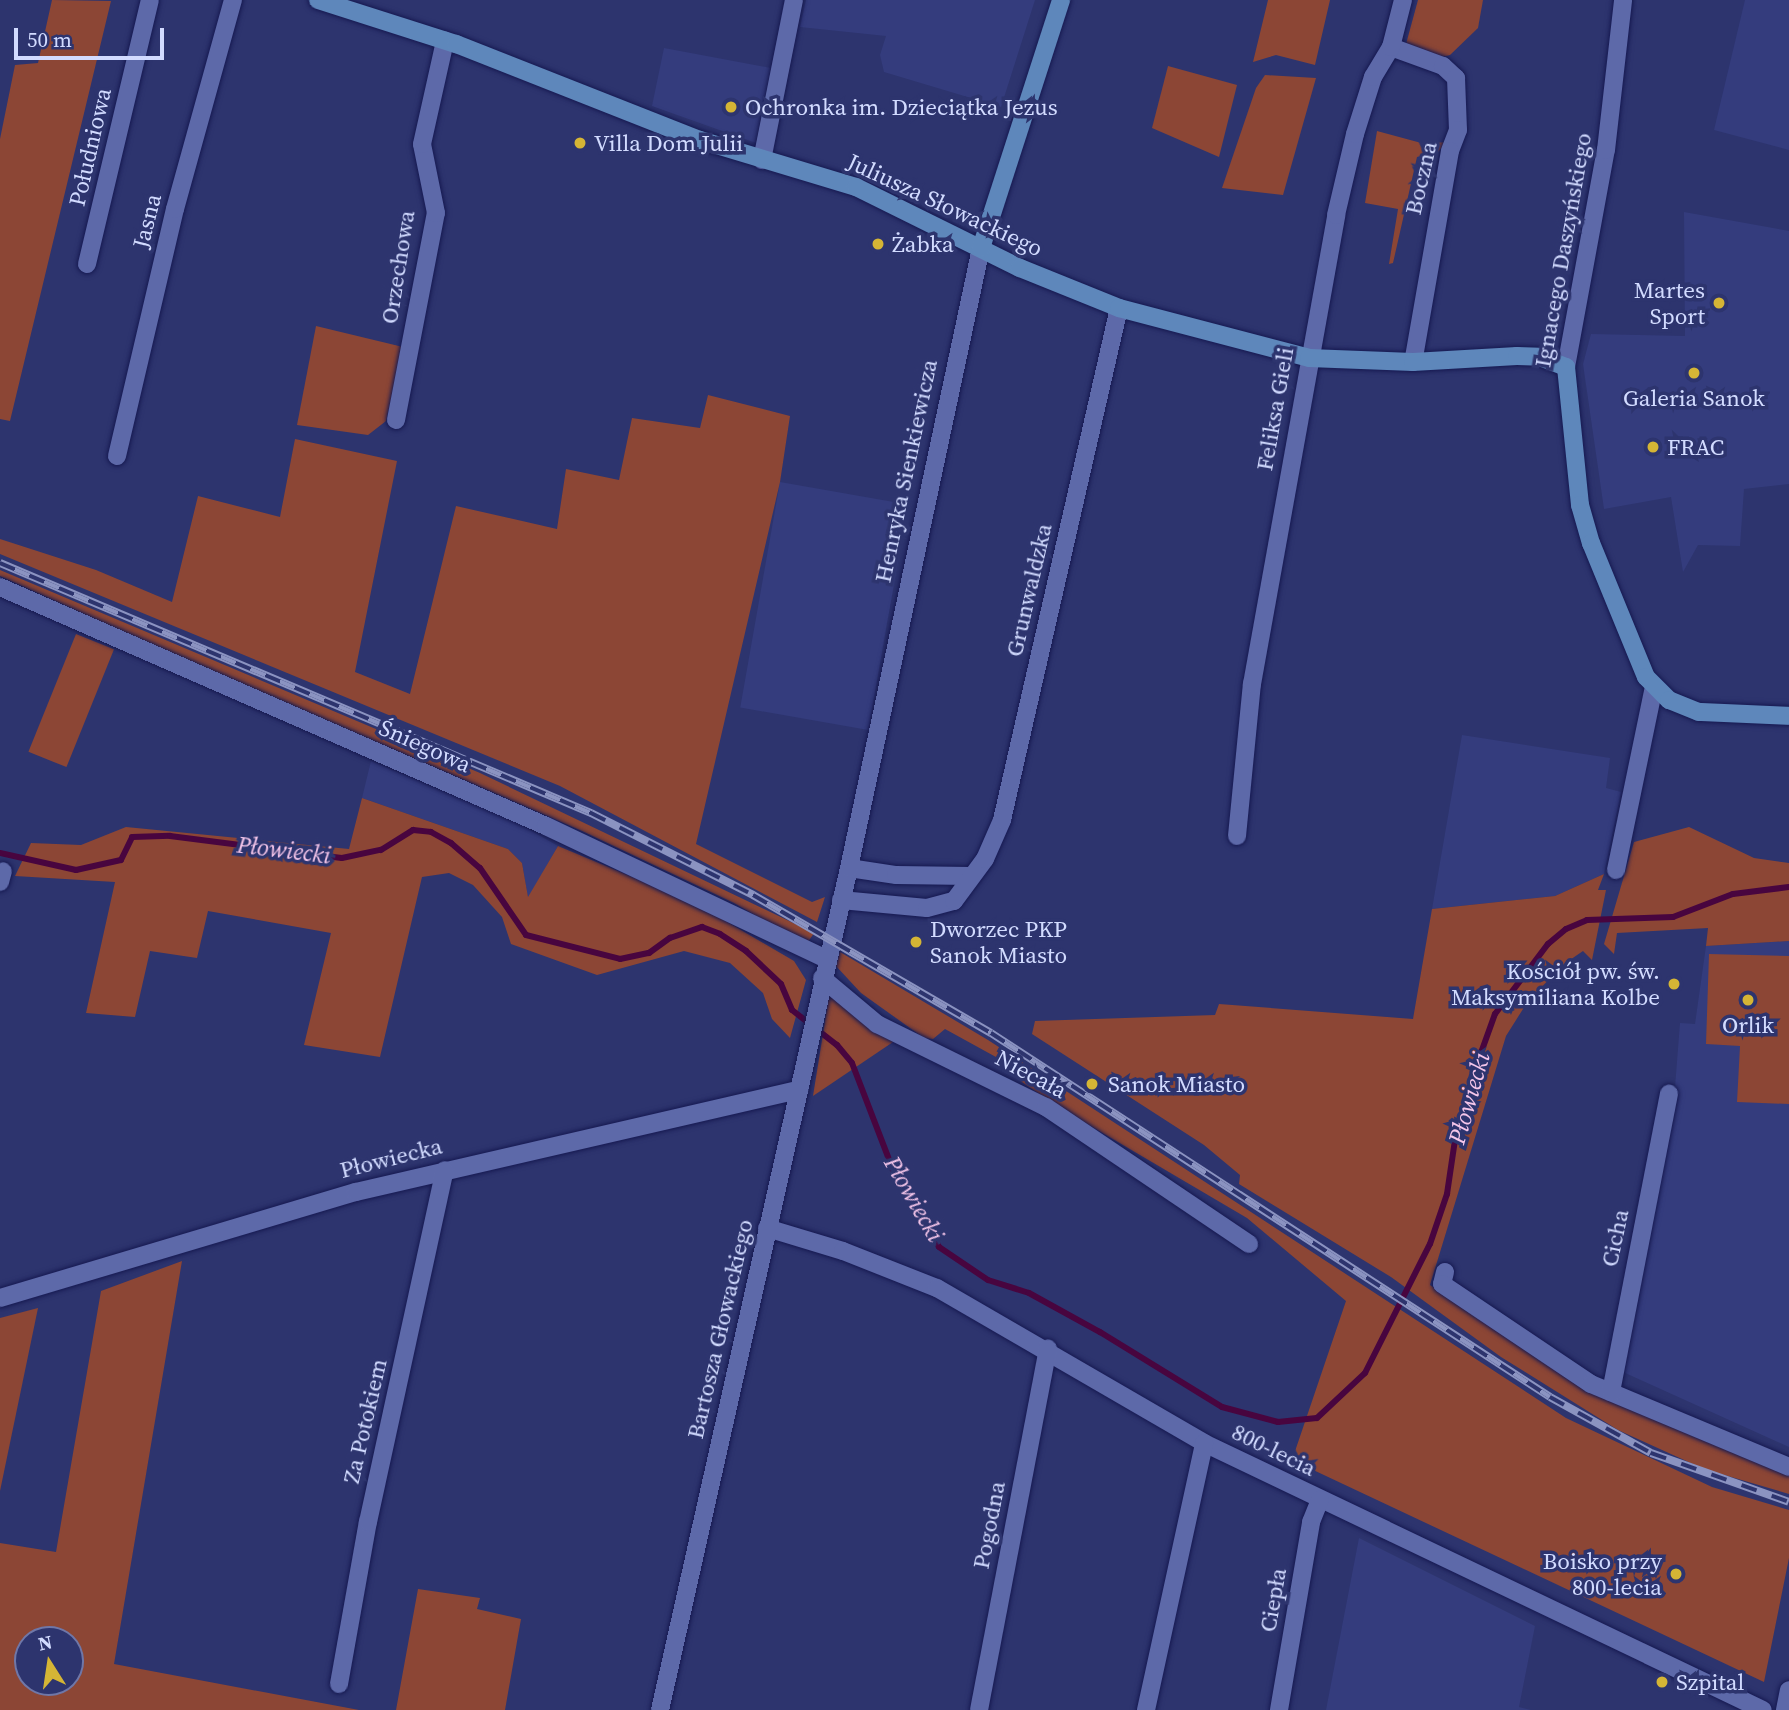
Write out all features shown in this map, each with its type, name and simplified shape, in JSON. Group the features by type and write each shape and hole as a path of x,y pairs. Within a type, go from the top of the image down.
{"street":[{"name":"Południowa","path":"87,264 150,0"},
{"name":"Jasna","path":"117,456 175,209 233,0"},
{"name":"Juliusza Słowackiego","path":"318,0 445,41 762,160 856,187 981,248 1119,308 1309,358 1413,362 1517,356 1540,358 1566,367"},
{"path":"762,160 794,0"},
{"name":"Henryka Sienkiewicza","path":"826,959 849,868 981,248 1061,0"},
{"name":"Feliksa Gieli","path":"1237,836 1252,684 1309,358 1355,134 1373,77 1391,47 1403,0"},
{"name":"Ignacego Daszyńskiego","path":"1623,0 1606,150 1566,367 1574,472 1591,543 1640,665 1654,687 1669,700 1699,712 1789,716"},
{"name":"Orzechowa","path":"396,420 436,213 422,144 445,41"},
{"name":"Boczna","path":"1391,47 1443,65 1456,78 1458,130 1438,214 1413,362"},
{"name":"Grunwaldzka","path":"841,900 927,908 954,901 985,859 1002,820 1119,308"},
{"name":"Śniegowa","path":"0,587 546,826 826,959"},
{"path":"1616,870 1654,687"},
{"path":"849,868 896,875 971,876"},
{"name":"Bartosza Głowackiego","path":"660,1710 826,959"},
{"name":"Niecała","path":"820,986 877,1024 1046,1107 1249,1244"},
{"name":"Płowiecka","path":"0,1298 293,1209 445,1170 799,1090"},
{"name":"Cicha","path":"1611,1392 1669,1094"},
{"name":"Za Potokiem","path":"339,1684 368,1522 445,1170"},
{"name":"800-lecia","path":"767,1228 843,1251 937,1288 1048,1349 1204,1443 1763,1710"},
{"path":"1444,1272 1442,1284 1611,1392 1789,1467"},
{"name":"Pogodna","path":"979,1710 1048,1349"},
{"path":"1146,1710 1204,1443"},
{"name":"Ciepła","path":"1279,1710 1311,1522 1320,1500"},
{"path":"1785,1710 1789,1690"}],"shaded area":[{"path":"52,0 111,1 10,421 0,419 0,139 15,65 38,63"},
{"path":"806,0 1035,0 1001,107 884,72 880,55 886,36 800,27"},
{"path":"1268,0 1330,0 1315,65 1276,55 1253,62"},
{"path":"1418,0 1483,0 1478,28 1450,55 1438,58 1406,44"},
{"path":"1745,0 1789,0 1789,150 1714,130"},
{"path":"664,48 771,68 756,143 652,106"},
{"path":"1168,66 1237,85 1219,157 1152,128"},
{"path":"1265,75 1316,78 1283,195 1222,188 1256,88"},
{"path":"1377,131 1425,144 1446,142 1438,152 1417,157 1393,263 1389,264 1398,209 1365,203"},
{"name":"Galeria Sanok","path":"1684,212 1789,231 1789,484 1744,489 1740,546 1698,545 1683,572 1671,497 1604,509 1583,364 1591,334 1685,336"},
{"path":"316,326 403,347 386,421 368,435 297,425"},
{"path":"708,395 790,416 780,482 696,844 812,902 825,897 817,922 560,786 0,554 0,539 96,570 172,602 198,496 280,517 295,439 397,461 355,672 410,694 456,506 557,529 566,469 619,480 632,418 700,428"},
{"path":"780,482 908,505 868,730 740,708"},
{"path":"0,570 480,773 814,933 806,945 734,903 582,831 153,645 0,576"},
{"path":"76,634 114,649 66,767 28,752"},
{"path":"1462,735 1610,758 1606,788 1621,792 1604,874 1555,896 1432,909"},
{"path":"371,761 516,822 558,846 528,898 522,863 508,849 362,798"},
{"path":"362,798 508,849 522,863 528,897 558,846 695,903 794,961 806,980 790,1038 772,1019 763,993 730,963 684,951 597,975 511,944 502,917 473,885 449,873 422,877 380,1057 304,1045 331,933 208,911 197,958 150,951 135,1017 86,1013 115,882 15,876 31,843 81,845 126,827 349,849"},
{"path":"1689,827 1754,858 1789,863 1789,941 1706,946 1708,928 1617,933 1614,954 1604,944 1634,842"},
{"path":"1604,874 1598,890 1606,890 1592,960 1583,951 1564,964 1528,1001 1506,1036 1430,1285 1560,1373 1695,1437 1789,1475 1789,1494 1704,1469 1618,1430 1501,1357 1391,1277 1239,1184 1240,1175 1204,1145 1032,1034 1035,1021 1215,1015 1219,1004 1413,1019 1432,909 1555,896"},
{"path":"1789,941 1789,1447 1623,1372 1672,1126 1680,1023 1695,1024 1706,946"},
{"path":"840,952 988,1040 1566,1418 1712,1487 1789,1510 1789,1558 1764,1682 1309,1468 1291,1463 1346,1301 1247,1218 1055,1105 1022,1082 1005,1062 945,1029 933,1039 924,1038 861,993 836,966"},
{"name":"Orlik","path":"1709,954 1789,956 1789,1104 1737,1102 1740,1046 1706,1044"},
{"path":"830,990 896,1040 813,1096"},
{"path":"182,1261 114,1664 359,1710 0,1710 0,1543 56,1552 101,1291"},
{"path":"38,1308 0,1491 0,1318"},
{"path":"1359,1538 1535,1626 1519,1707 1531,1710 1326,1710"},
{"path":"418,1589 480,1598 477,1609 521,1619 505,1710 396,1710"}],"waterway":[{"name":"Płowiecki","path":"0,853 76,870 121,860 132,837 170,836 342,858 381,850 413,830 431,832 451,843 480,868 526,935 620,959 649,953 670,938 702,927 720,934 746,951 781,984 792,1010 837,1045 852,1063 893,1170 916,1199 939,1247 988,1280 1029,1293 1100,1332 1222,1407 1278,1422 1317,1418 1365,1373 1430,1244 1447,1194 1455,1140 1473,1075 1495,1014 1548,944 1566,929 1587,920 1673,917 1733,894 1789,887"}],"railway":[{"path":"0,563 591,813 753,895 991,1033 1550,1397 1651,1453 1789,1502"}],"place":[{"name":"Ochronka im. Dzieciątka Jezus","path":"731,107"},
{"name":"Villa Dom Julii","path":"580,143"},
{"name":"Żabka","path":"878,244"},
{"name":"Martes Sport","path":"1719,303"},
{"name":"Galeria Sanok","path":"1694,373"},
{"name":"FRAC","path":"1653,447"},
{"name":"Dworzec PKP Sanok Miasto","path":"916,942"},
{"name":"Kościół pw. św. Maksymiliana Kolbe","path":"1674,984"},
{"name":"Orlik","path":"1748,1000"},
{"name":"Sanok Miasto","path":"1092,1084"},
{"name":"Boisko przy 800-lecia","path":"1676,1574"},
{"name":"Szpital","path":"1662,1682"}]}
